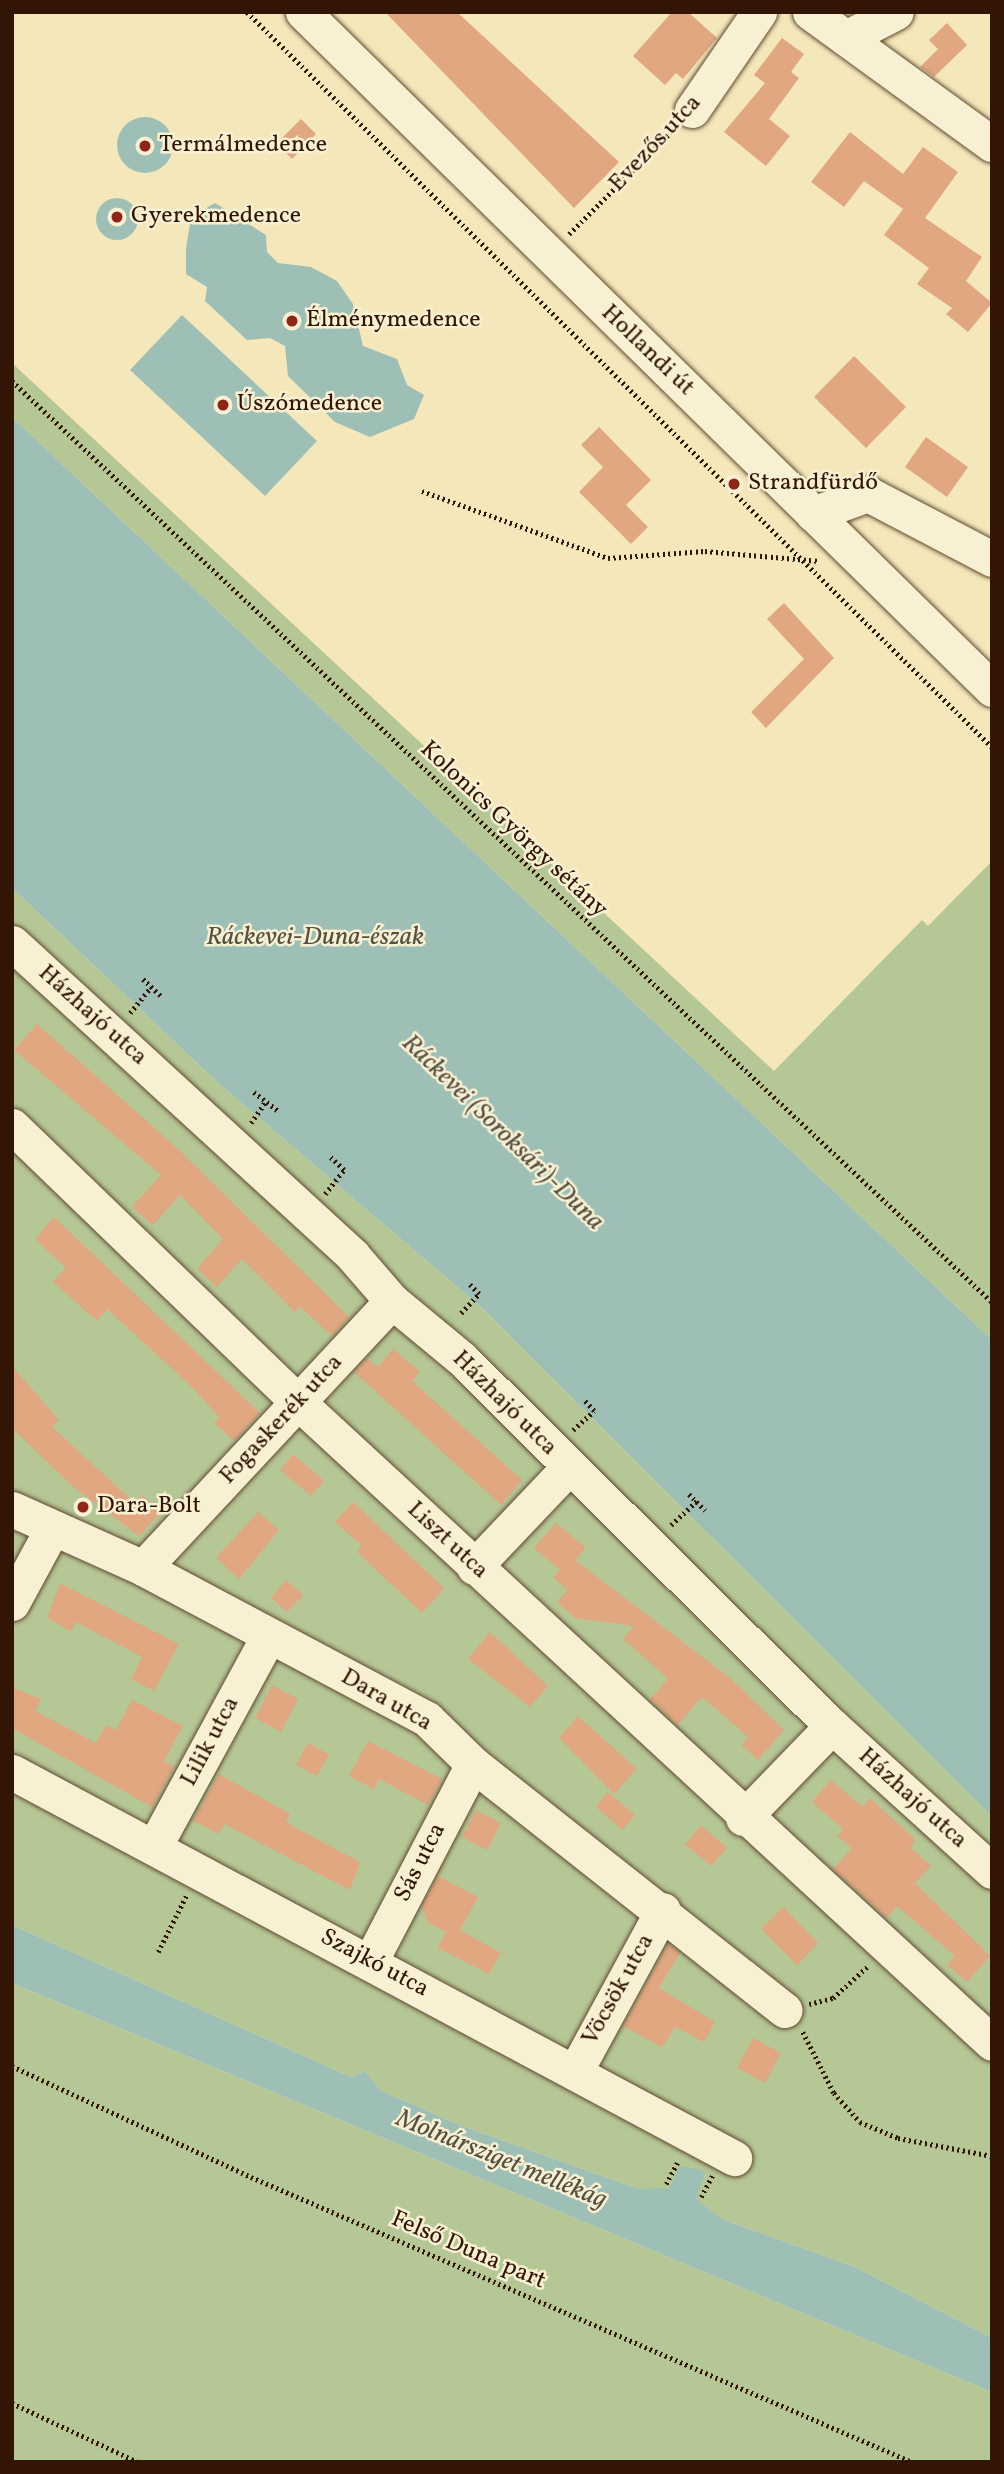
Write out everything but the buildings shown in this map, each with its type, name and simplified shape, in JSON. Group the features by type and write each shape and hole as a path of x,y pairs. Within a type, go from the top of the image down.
{"street":[{"name":"Hollandi út","path":"303,12 848,551 992,689"},
{"name":"Evezős utca","path":"692,110 758,12"},
{"path":"810,12 992,144"},
{"path":"846,38 896,12"},
{"path":"813,514 868,494 992,559"},
{"name":"Házhajó utca","path":"12,943 354,1256 392,1301 462,1359 568,1468 832,1726 992,1871"},
{"name":"Liszt utca","path":"12,1126 474,1567 743,1818 890,1947 992,2043"},
{"name":"Fogaskerék utca","path":"143,1568 392,1301"},
{"path":"474,1567 568,1468"},
{"name":"Dara utca","path":"12,1509 51,1531 143,1568 268,1637 427,1719 473,1764 663,1910 784,2010"},
{"path":"12,1603 51,1531"},
{"name":"Lilik utca","path":"154,1847 268,1637"},
{"path":"743,1818 832,1726"},
{"name":"Sás utca","path":"370,1962 473,1764"},
{"name":"Szajkó utca","path":"12,1772 576,2070 734,2158"},
{"name":"Vöcsök utca","path":"576,2070 663,1910"}],"path":[{"path":"247,12 992,747"},
{"name":"Evezős utca","path":"569,234 692,110"},
{"name":"Kolonics György sétány","path":"12,381 992,1301"},
{"path":"422,491 608,558 705,551 834,563 848,551"},
{"path":"143,979 161,996"},
{"path":"130,1013 152,987"},
{"path":"254,1092 278,1111"},
{"path":"247,1128 266,1101"},
{"path":"320,1200 344,1170 329,1156"},
{"path":"461,1313 479,1294 470,1285"},
{"path":"572,1431 594,1411 583,1399"},
{"path":"690,1493 705,1510"},
{"path":"671,1525 697,1501"},
{"path":"158,1952 176,1915"},
{"path":"890,1947 833,1998 784,2010 815,2046 834,2093 860,2122 898,2138 992,2156"},
{"name":"Felső Duna part","path":"12,2067 251,2177 912,2462"},
{"path":"666,2184 681,2156"},
{"path":"12,2403 138,2462"}],"green space":[{"path":"12,363 774,1071 922,920 928,926 992,861 992,1340 12,417"},
{"path":"12,888 216,1081 483,1309 992,1817 992,2338 855,2267 722,2219 695,2199 706,2174 699,2170 670,2189 639,2189 457,2124 380,2090 365,2071 351,2077 12,1925"},
{"path":"12,1983 992,2392 992,2462 12,2462"}],"water":[{"name":"Termálmedence","path":"140,117 150,117 165,125 171,134 171,156 165,165 150,173 140,173 122,161 117,150 117,140 129,122"},
{"name":"Gyerekmedence","path":"117,198 132,204 138,219 132,234 117,240 102,234 96,219 102,204"},
{"name":"Élménymedence","path":"215,203 266,235 267,252 278,263 311,267 337,281 353,304 363,346 397,359 407,385 424,395 414,419 370,437 335,422 288,376 285,346 270,338 247,340 205,301 207,287 186,274 186,249 191,217"},
{"name":"Úszómedence","path":"182,315 317,441 265,496 130,370"},
{"name":"Ráckevei-Duna-észak","path":"12,417 992,1340 992,1817 483,1309 216,1081 12,888"},
{"name":"Molnársziget mellékág","path":"12,1925 351,2077 365,2071 380,2090 457,2124 639,2189 669,2188 680,2166 698,2169 706,2173 696,2199 722,2219 855,2267 992,2338 992,2392 12,1983"}],"place":[{"name":"Termálmedence","path":"145,146"},
{"name":"Gyerekmedence","path":"117,217"},
{"name":"Élménymedence","path":"292,321"},
{"name":"Úszómedence","path":"223,405"},
{"name":"Strandfürdő","path":"734,484"},
{"name":"Dara-Bolt","path":"83,1507"}],"water label":[{"name":"Ráckevei (Soroksári)-Duna","path":"502,1133"}]}
